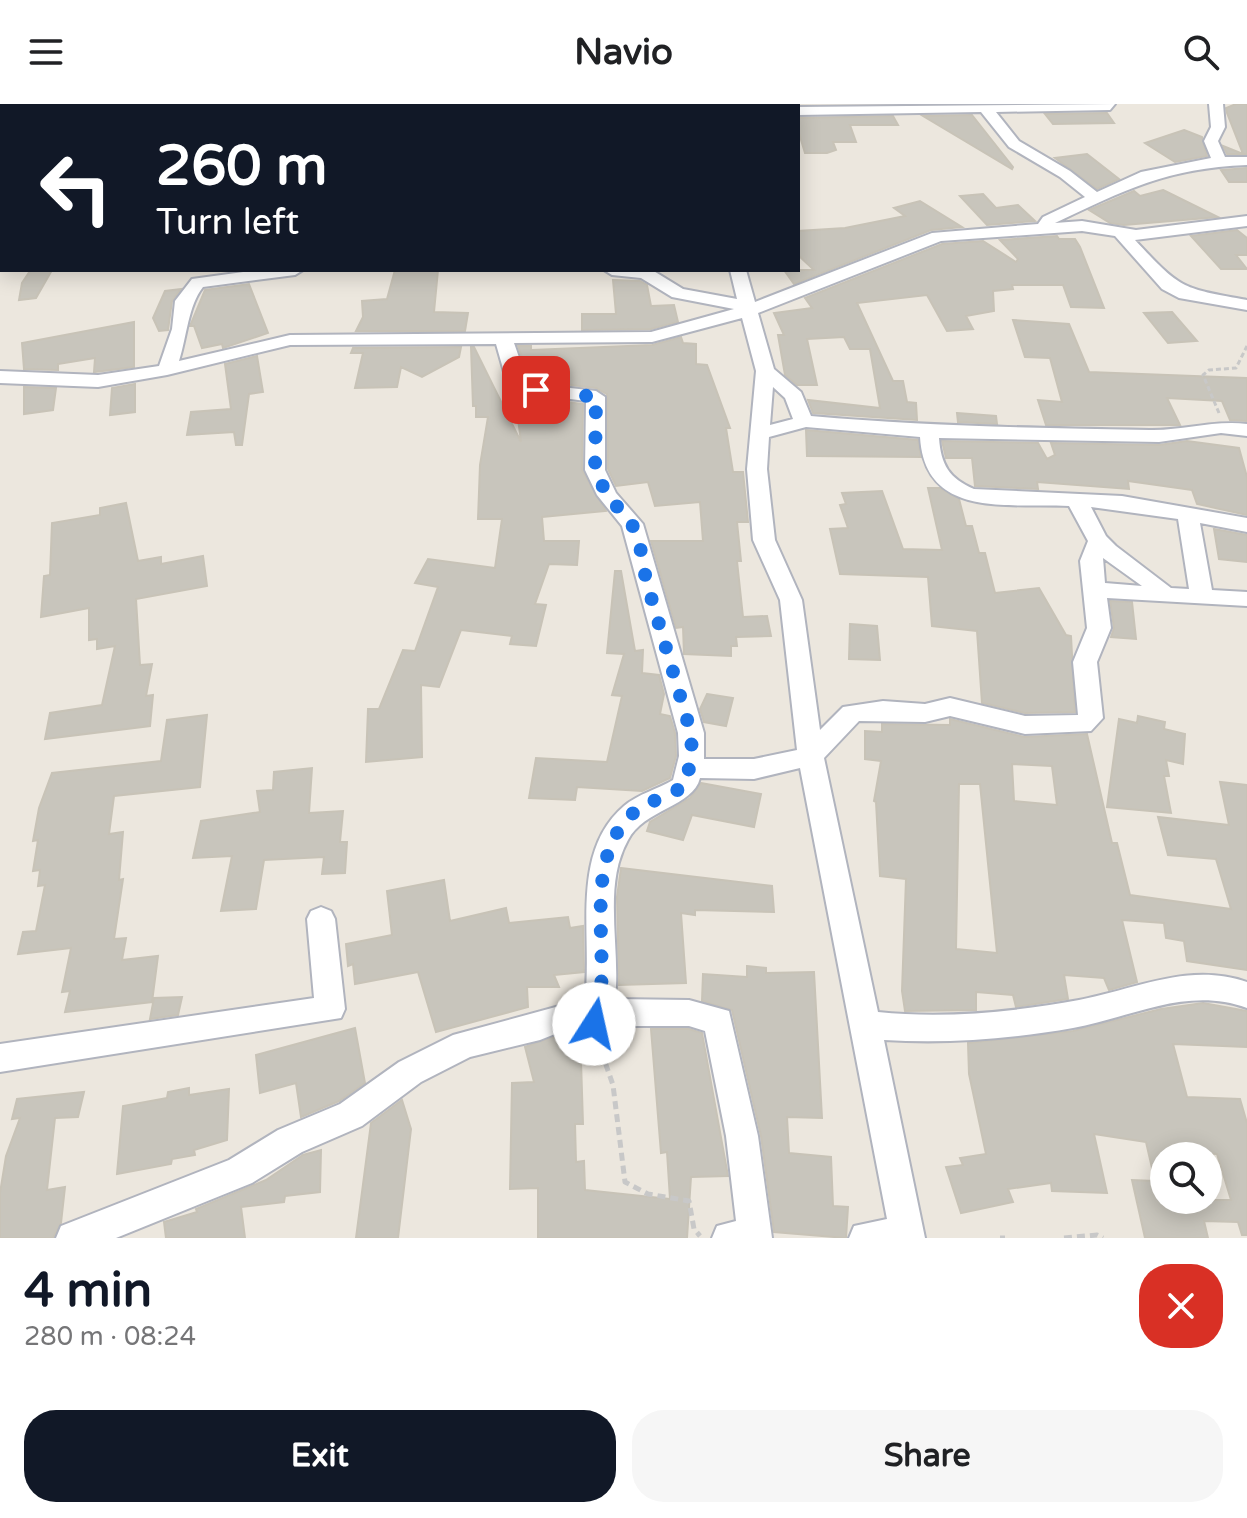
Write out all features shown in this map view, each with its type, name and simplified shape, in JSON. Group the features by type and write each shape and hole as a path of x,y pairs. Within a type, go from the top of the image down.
{"street":[{"path":"800,111 986,110 1110,106 1108,104"},
{"path":"1044,228 1048,220 1146,175 1219,161 1211,141 1218,127 1216,104"},
{"path":"986,110 994,115 1010,142 1072,175 1093,197"},
{"path":"1213,162 1247,161"},
{"path":"0,377 98,381 167,370 290,340 652,337 751,310 938,236 1082,226 1121,234 1151,234 1247,221"},
{"path":"1121,234 1168,285 1185,294 1247,305"},
{"path":"167,370 181,329 183,301 198,283 280,272"},
{"path":"634,272 645,273 678,293 722,299 751,310"},
{"path":"739,272 765,371 757,469 764,540 791,600 811,756 907,1237 866,1238"},
{"path":"504,339 515,379 522,388 596,397 595,470 607,495 632,524 691,733 685,785 631,815 606,858 599,917 601,996 596,1012"},
{"path":"765,371 794,396 803,421"},
{"path":"760,432 789,428 803,421 929,432 1159,436 1221,427 1247,430"},
{"path":"929,432 931,460 946,484 970,495 1122,502 1247,525"},
{"path":"1076,501 1089,516 1098,542 1146,575 1165,595"},
{"path":"1188,516 1202,597"},
{"path":"689,768 754,769 811,756 852,713 883,710 925,713 950,707 1025,725 1082,725 1091,718 1085,662 1099,628 1091,561 1098,542"},
{"path":"1095,590 1247,599"},
{"path":"0,1058 330,1009 321,919"},
{"path":"865,1024 934,1027 1019,1022 1097,1009 1149,993 1202,985 1247,995"},
{"path":"73,1238 240,1172 290,1141 351,1115 410,1072 464,1045 497,1034 540,1026 574,1013 596,1012 689,1013 718,1021 742,1136 755,1238"},
{"path":"729,1238 744,1238"}],"path":[{"path":"1221,427 1218,408 1203,375 1209,370 1236,368 1247,346"},
{"path":"596,1012 600,1052 613,1085 625,1182 651,1197 670,1196 689,1201 694,1229 702,1238"},
{"path":"1064,1238 1097,1235 1103,1238"}],"building":[{"path":"1247,104 1247,154 1243,154 1227,113 1226,108"},
{"path":"1107,113 1114,123 1053,124 1045,114"},
{"path":"972,115 1013,167 1012,169 923,116"},
{"path":"893,116 898,125 850,125 856,142 833,142 836,150 805,153 800,137 800,118"},
{"path":"1184,130 1202,137 1207,156 1175,162 1145,143"},
{"path":"1223,146 1243,154 1227,154"},
{"path":"1087,154 1119,179 1097,189 1055,158"},
{"path":"1247,168 1247,182 1229,182 1221,170"},
{"path":"1163,190 1218,217 1124,225 1110,223 1089,210 1134,191 1140,196"},
{"path":"983,194 996,208 1018,205 1035,221 987,225 960,196"},
{"path":"920,201 962,227 931,230 794,284 785,272 814,270 800,257 800,231 845,228 905,216 894,208"},
{"path":"1237,230 1247,238 1247,255 1236,255 1247,269 1221,269 1191,236"},
{"path":"1057,236 1059,239 1075,239 1104,308 1071,307 1063,285 1012,285 1013,289 993,291 994,311 966,316 973,329 947,331 927,295 857,303 893,381 903,381 907,402 916,403 917,420 813,413 808,400 880,408 870,349 850,349 844,337 807,339 817,385 797,385 785,375 778,335 784,335 774,313 812,308 805,298 942,244 983,241 1016,262 1018,259 1000,240"},
{"path":"29,272 51,272 36,298 19,300 22,283"},
{"path":"394,272 438,272 434,312 468,313 465,331 356,331 363,317 362,301 387,299"},
{"path":"613,280 640,281 647,285 651,306 674,305 678,322 651,329 582,330 582,314 616,314"},
{"path":"249,284 268,333 223,348 222,344 202,348 194,326 190,326 205,290"},
{"path":"181,289 172,301 168,330 159,331 153,318 165,291"},
{"path":"1172,312 1197,341 1168,343 1144,313"},
{"path":"1013,320 1069,324 1089,372 1247,378 1247,421 1230,420 1222,401 1167,398 1180,425 1046,425 1038,400 1062,402 1050,358 1025,357"},
{"path":"134,322 134,367 94,372 95,358 58,364 58,370 24,369 22,343"},
{"path":"681,337 683,343 696,344 696,364 707,365 730,428 726,428 733,472 743,472 748,522 737,522 741,561 737,561 743,617 767,616 771,636 736,637 737,646 731,646 731,656 684,654 683,627 676,628 651,541 703,541 700,502 655,506 648,482 616,486 608,469 607,394 596,388 530,380 518,346 531,346 531,350 652,345"},
{"path":"461,347 459,357 422,377 401,367 397,387 355,388 363,353 351,353 353,348"},
{"path":"471,347 474,347 521,442 515,395 583,404 582,470 606,511 542,517 544,541 579,541 577,565 549,564 535,604 546,605 536,646 510,644 512,636 461,630 439,687 421,685 422,757 366,762 368,709 379,709 403,650 415,651 438,587 415,583 428,559 495,568 502,519 478,519 480,465 488,417 476,417 476,406 473,406"},
{"path":"257,356 263,392 249,394 242,445 236,445 234,432 187,435 191,412 231,409 225,364"},
{"path":"135,384 135,412 110,415 112,388"},
{"path":"24,387 56,388 53,410 24,414"},
{"path":"957,413 996,416 997,424 958,422"},
{"path":"806,430 918,440 921,457 807,456"},
{"path":"942,441 1038,443 1047,459 1055,455 1051,443 1159,445 1187,441 1239,448 1247,477 1247,515 1197,504 1192,490 1128,481 1129,489 1037,482 1038,489 975,486 972,458 946,458"},
{"path":"928,488 940,488 959,499 966,526 972,526 979,553 985,553 995,593 1039,588 1066,635 1071,636 1075,712 1025,713 982,703 977,631 932,626 928,577 840,574 830,529 848,528 840,505 846,504 842,493 882,491 903,549 942,550"},
{"path":"126,503 138,561 161,557 161,564 203,556 207,586 136,599 140,665 152,664 146,696 153,695 150,726 45,739 50,713 102,705 115,646 97,649 97,639 89,640 89,608 41,617 44,576 50,575 52,523 100,515 100,508"},
{"path":"1214,529 1247,535 1247,562 1219,559"},
{"path":"615,571 621,571 635,651 643,650 642,673 659,675 664,694 660,714 670,716 675,733 676,756 670,778 642,791 577,787 575,800 529,798 536,758 607,762 622,696 612,695 624,654 607,653"},
{"path":"1110,601 1132,602 1136,639 1111,637 1114,628"},
{"path":"850,624 877,626 880,660 849,659"},
{"path":"707,694 733,698 726,726 704,722 700,709"},
{"path":"207,715 200,787 114,796 109,834 123,832 119,880 123,879 114,939 126,938 122,960 158,956 152,1002 65,1012 70,991 62,992 71,948 18,954 23,932 36,931 45,885 38,886 40,870 33,871 38,840 33,841 39,808 52,773 161,761 167,720"},
{"path":"1138,716 1165,722 1164,729 1185,734 1183,764 1166,760 1169,776 1164,776 1171,813 1107,807 1119,719 1137,723"},
{"path":"950,719 1024,737 1087,734 1112,843 1117,843 1130,895 1231,909 1216,859 1168,855 1158,817 1229,825 1220,782 1247,785 1247,970 1187,961 1184,941 1166,938 1164,923 1122,920 1137,982 1109,990 1104,978 1064,975 1068,999 1016,1007 1013,995 976,992 976,1010 905,1011 902,991 906,879 880,876 874,801 881,761 865,759 865,731 882,732 882,724 950,725","holes":["1012,764 1052,766 1057,805 1014,801","959,784 980,784 997,953 956,949"]},
{"path":"312,768 309,813 343,811 340,842 347,842 345,873 322,874 324,857 264,860 256,909 221,911 232,856 193,858 201,821 260,812 257,791 273,790 274,772"},
{"path":"701,783 761,794 754,827 692,815 683,840 647,831 650,822 690,798"},
{"path":"621,868 772,886 774,912 695,910 695,915 681,913 686,983 619,985 617,897"},
{"path":"444,880 450,921 506,908 509,923 568,917 570,928 583,926 584,972 554,975 559,987 527,987 528,1007 436,1032 418,972 355,984 353,964 348,966 346,944 392,935 387,891"},
{"path":"747,966 766,968 766,973 814,972 822,1118 787,1117 789,1153 831,1157 833,1206 848,1207 846,1238 774,1232 761,1136 732,1010 702,1001 703,974 747,977"},
{"path":"182,997 178,1015 150,1019 154,998"},
{"path":"1203,1003 1247,1011 1247,1047 1173,1044 1187,1097 1240,1099 1247,1123 1247,1235 1242,1235 1238,1222 1204,1221 1208,1238 1145,1238 1132,1180 1150,1181 1150,1214 1222,1214 1222,1200 1231,1200 1222,1170 1222,1142 1150,1142 1150,1159 1146,1142 1094,1134 1107,1193 1052,1191 1051,1183 1008,1189 1013,1202 961,1213 946,1167 963,1165 960,1158 986,1154 969,1074 968,1043 1073,1031 1161,1009"},
{"path":"355,1028 365,1083 339,1101 301,1117 296,1083 260,1093 256,1055"},
{"path":"651,1029 689,1029 702,1033 728,1176 691,1177 687,1238 538,1238 538,1188 510,1189 512,1083 534,1082 525,1047 572,1030 581,1061 583,1124 575,1124 576,1162 584,1161 585,1190 670,1199 667,1152 661,1153"},
{"path":"189,1088 189,1095 229,1089 227,1140 194,1150 195,1155 172,1159 171,1164 117,1174 123,1106 167,1098 168,1092"},
{"path":"84,1092 78,1117 55,1118 47,1190 65,1187 61,1223 53,1238 0,1238 0,1193 6,1156 20,1118 12,1119 17,1099"},
{"path":"402,1100 411,1129 398,1238 356,1238 371,1123"},
{"path":"321,1150 320,1192 285,1196 284,1202 241,1207 245,1238 166,1238 164,1222 197,1212 196,1209 266,1180 303,1155"}],"route":[{"path":"536,390 596,397 595,470 607,495 632,524 691,733 692,756 685,785 631,815 606,858 599,917 601,996 598,1012 594,1012 594,1024"}]}
